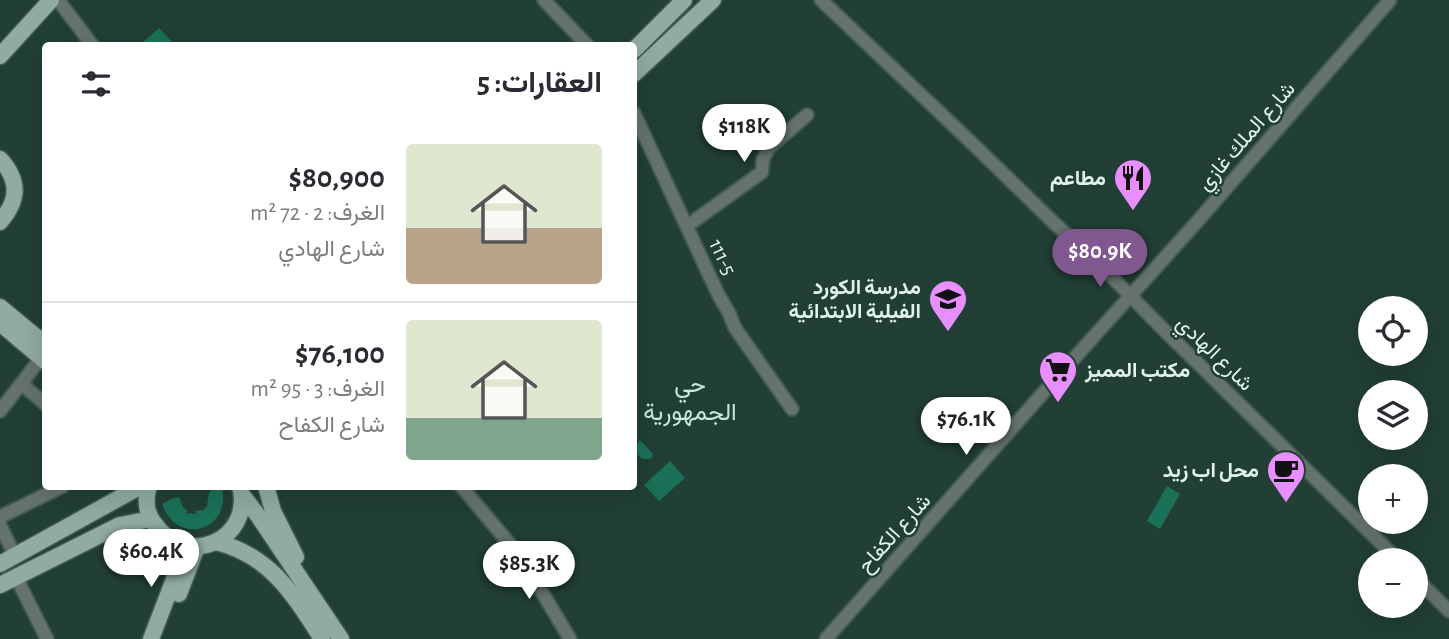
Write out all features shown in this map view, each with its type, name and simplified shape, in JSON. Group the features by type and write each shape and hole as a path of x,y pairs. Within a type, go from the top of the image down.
{"main road":[{"path":"0,56 51,0"},
{"path":"637,47 684,0"},
{"path":"637,71 713,0"},
{"path":"0,159 12,176 15,190 12,205 0,222"},
{"path":"0,169 6,178 8,190 6,201 0,208"},
{"path":"0,298 11,310 7,321"},
{"path":"0,307 7,321 42,353"},
{"path":"0,564 134,490"},
{"path":"149,490 147,506 150,519 161,534 176,544 197,547 216,542 231,531 240,514 242,491"},
{"path":"267,490 281,530 342,639"},
{"path":"242,491 342,639"},
{"path":"0,585 120,525 150,519"},
{"path":"216,542 230,545 254,557 276,576 295,597 322,639"},
{"path":"151,639 174,579 176,544"},
{"path":"163,639 197,547"}],"street":[{"path":"58,0 90,42"},
{"path":"544,0 584,42"},
{"name":"شارع الهادي","path":"821,0 1093,258 1386,548"},
{"name":"شارع الملك غازي","path":"1130,296 1390,0"},
{"path":"687,226 762,172 763,159 769,148 807,116"},
{"name":"111-5","path":"637,119 734,328 792,409"},
{"name":"شارع الكفاح","path":"826,639 1130,296"},
{"path":"0,411 42,358"},
{"path":"22,384 42,402"},
{"path":"0,517 55,490"},
{"path":"464,490 527,567 570,639"},
{"path":"0,525 15,556"},
{"path":"16,577 47,639"},
{"path":"1428,590 1449,611"}],"green space":[{"path":"159,28 172,42 143,42"},
{"path":"640,440 653,454 652,458 640,457 637,454"},
{"path":"670,461 685,478 659,501 644,485"},
{"path":"1167,486 1180,494 1160,529 1147,521"},
{"path":"212,490 222,490 223,502 219,514 211,523 201,528 179,526 169,517 162,504 179,497 187,510 186,513 196,514 195,511 203,510 207,506"}],"place":[{"name":"مطاعم","path":"1133,212"},
{"name":"مدرسة الكورد الفيلية الابتدائية","path":"948,333"},
{"name":"مكتب المميز","path":"1058,404"},
{"name":"محل اب زيد","path":"1286,504"}],"district":[{"name":"حي الجمهورية","path":"690,398"}]}
